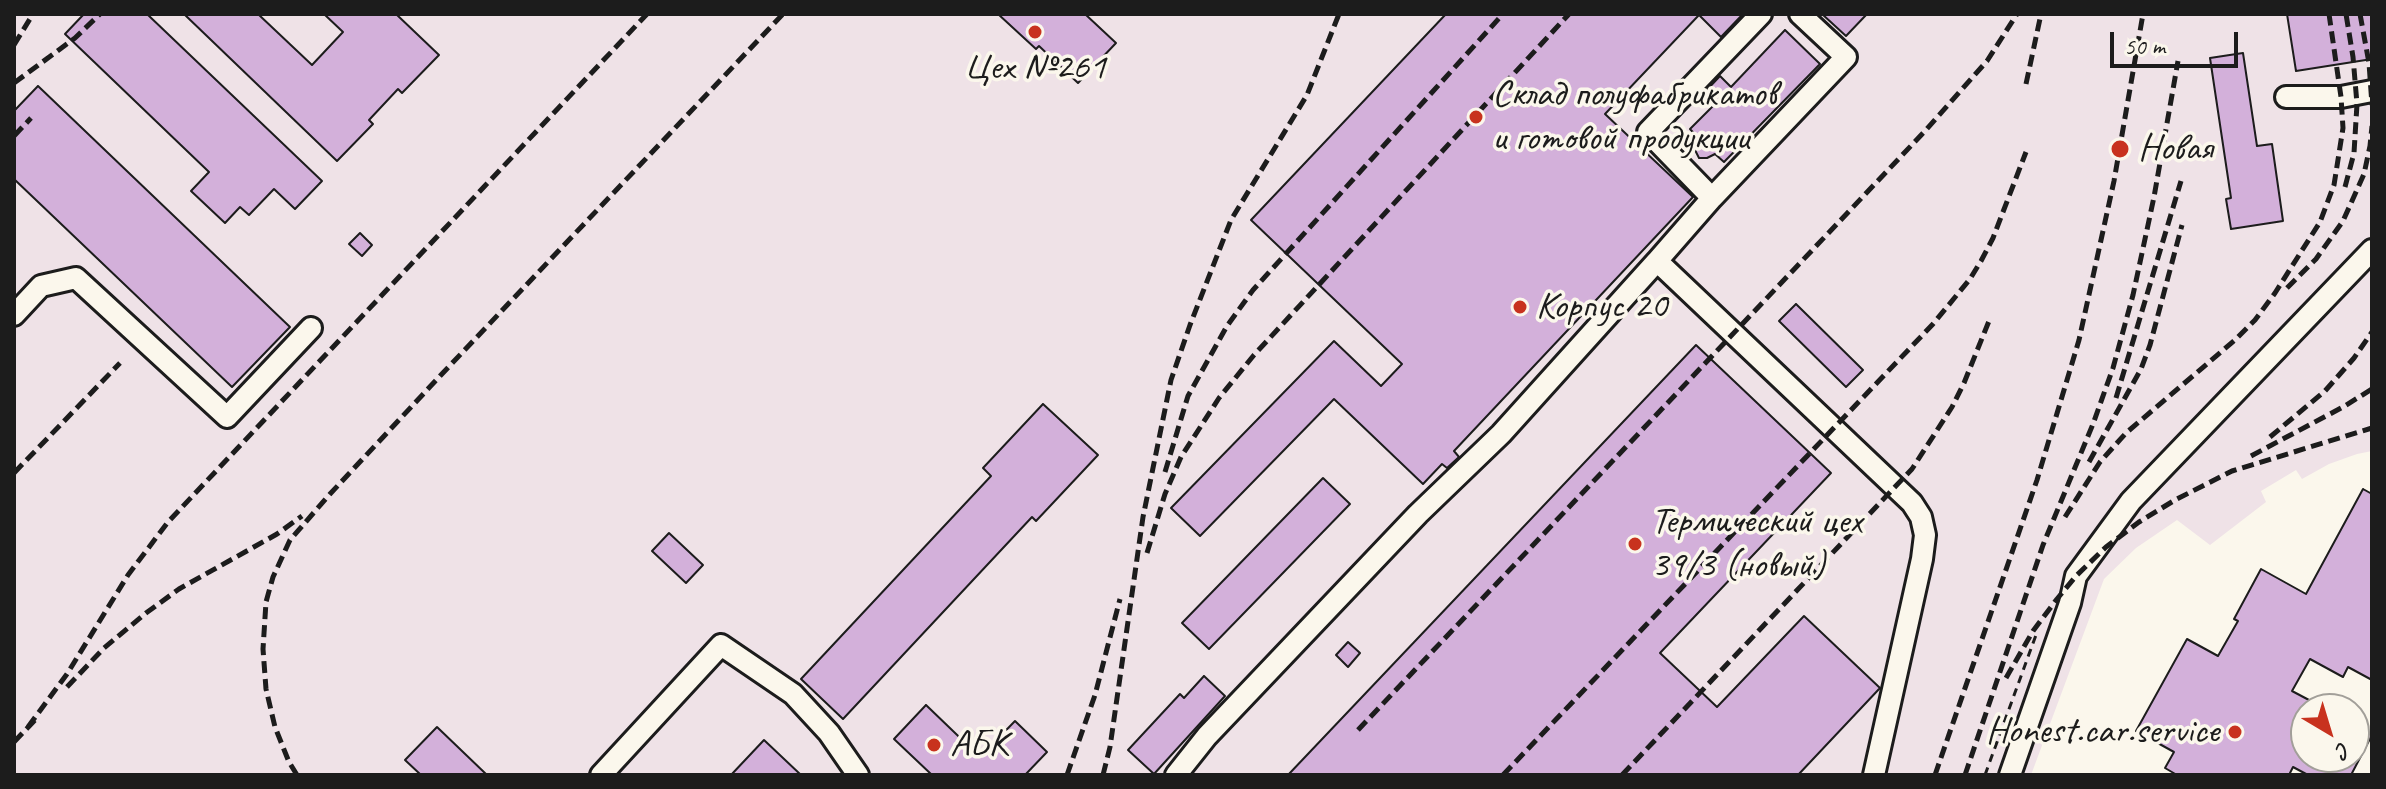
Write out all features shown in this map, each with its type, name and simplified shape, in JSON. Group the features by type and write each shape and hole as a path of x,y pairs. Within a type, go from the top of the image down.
{"lane":[{"path":"1712,198 1648,132 1761,14"},
{"path":"1176,775 1217,725 1418,514 1501,434 1712,198 1846,57 1800,14"},
{"path":"2286,97 2341,97 2372,91"},
{"path":"2010,775 2070,603 2076,576 2131,501 2372,250"},
{"path":"1657,261 1912,503 1921,517 1925,535 1922,559 1874,775"},
{"path":"14,315 41,286 76,278 227,417 311,328"},
{"path":"601,775 721,645 793,694 829,733 858,775"}],"path":[{"path":"1985,775 2036,635"}],"shaded area":[{"path":"14,14 2372,14 2372,451 2329,464 2302,479 2296,470 2261,491 2266,502 2210,545 2177,520 2136,548 2104,579 2031,775 14,775"}],"building":[{"path":"84,14 147,14 322,181 295,209 274,189 249,215 240,207 225,223 191,191 209,172 65,34"},
{"path":"184,14 258,14 312,65 343,32 324,14 396,14 439,55 402,93 398,89 369,120 373,124 337,161"},
{"path":"998,14 1085,14 1116,43 1078,83 1039,46 1036,49"},
{"path":"1446,14 1743,14 1721,37 1699,15 1605,114 1693,197 1454,451 1459,457 1447,468 1442,464 1423,484 1334,399 1200,536 1171,508 1334,341 1381,386 1402,364 1251,220"},
{"path":"1822,14 1867,14 1846,36"},
{"path":"2287,14 2372,14 2372,59 2296,71"},
{"path":"1785,30 1820,64 1724,162 1715,154 1699,158 1695,150 1699,139 1690,129 1714,105 1703,94 1720,76 1731,87"},
{"path":"2243,53 2257,146 2272,144 2283,221 2231,229 2226,199 2231,198 2210,58"},
{"path":"38,86 290,327 232,387 14,179 14,111"},
{"path":"360,233 372,245 362,256 349,244"},
{"path":"1796,304 1863,370 1846,387 1779,321"},
{"name":"Термический цех 39/3 (новый)","path":"1696,345 1831,473 1660,653 1717,707 1804,616 1880,688 1798,775 1288,775"},
{"path":"1043,404 1098,455 1036,521 1032,517 843,719 801,679 991,476 983,468"},
{"path":"1323,478 1350,504 1209,649 1182,623"},
{"path":"2363,489 2372,494 2372,680 2348,667 2343,677 2310,659 2292,691 2296,693 2290,693 2289,775 2177,775 2165,768 2174,752 2136,731 2187,639 2218,656 2238,621 2234,619 2261,569 2306,594"},
{"path":"669,533 703,565 686,583 652,551"},
{"path":"1348,642 1360,653 1348,667 1336,655"},
{"path":"1204,676 1225,696 1154,774 1128,750 1180,694 1184,698"},
{"name":"АБК","path":"926,705 980,757 1015,721 1047,752 1025,775 932,775 894,739"},
{"path":"437,727 487,775 421,775 405,760"},
{"path":"764,740 801,775 731,775"},
{"path":"2304,773 2352,773 2351,775"}],"railway":[{"path":"14,45 33,14"},
{"path":"14,83 75,38 100,14"},
{"path":"28,727 67,674 128,575 168,522 647,14"},
{"path":"297,775 275,727 266,689 263,649 266,602 273,577 290,540 440,376 783,14"},
{"path":"1103,775 1110,747 1143,517 1171,380 1231,220 1307,95 1339,14"},
{"path":"1165,472 1188,396 1227,326 1253,290 1503,14"},
{"path":"1147,553 1165,494 1181,457 1219,398 1254,355 1569,14"},
{"path":"1358,730 1925,131 1987,61 2017,14"},
{"path":"2026,84 2041,14"},
{"path":"1935,775 2037,480 2079,340 2114,181 2143,14"},
{"path":"2065,517 2100,462 2126,433 2255,320 2320,222 2334,185 2343,128 2329,14"},
{"path":"2345,187 2354,153 2357,104 2346,14"},
{"path":"2360,14 2369,63 2372,105"},
{"path":"1965,775 2043,545 2113,368 2133,295 2154,197 2178,61"},
{"path":"14,136 31,118"},
{"path":"2287,288 2316,259 2343,221 2364,174 2372,126"},
{"path":"1503,775 1933,324 1981,261 2026,152"},
{"path":"2116,398 2181,181"},
{"path":"2089,462 2141,369 2182,225"},
{"path":"1622,775 1912,469 1952,407 1989,321"},
{"path":"2270,437 2325,391 2372,332"},
{"path":"14,473 120,363"},
{"path":"2251,456 2372,389"},
{"path":"2006,678 2033,631 2076,576 2106,547 2139,522 2232,471 2372,428"},
{"path":"67,687 104,648 146,613 179,589 277,534 302,516"},
{"path":"1067,775 1095,695 1120,599"},
{"path":"14,742 36,719"}],"place":[{"name":"Цех №261","path":"1035,32"},
{"name":"Склад полуфабрикатов и готовой продукции","path":"1476,117"},
{"name":"Новая","path":"2120,149"},
{"name":"Корпус 20","path":"1520,307"},
{"name":"Термический цех 39/3 (новый)","path":"1635,544"},
{"name":"Honest.car.service","path":"2235,732"},
{"name":"АБК","path":"934,745"}]}
